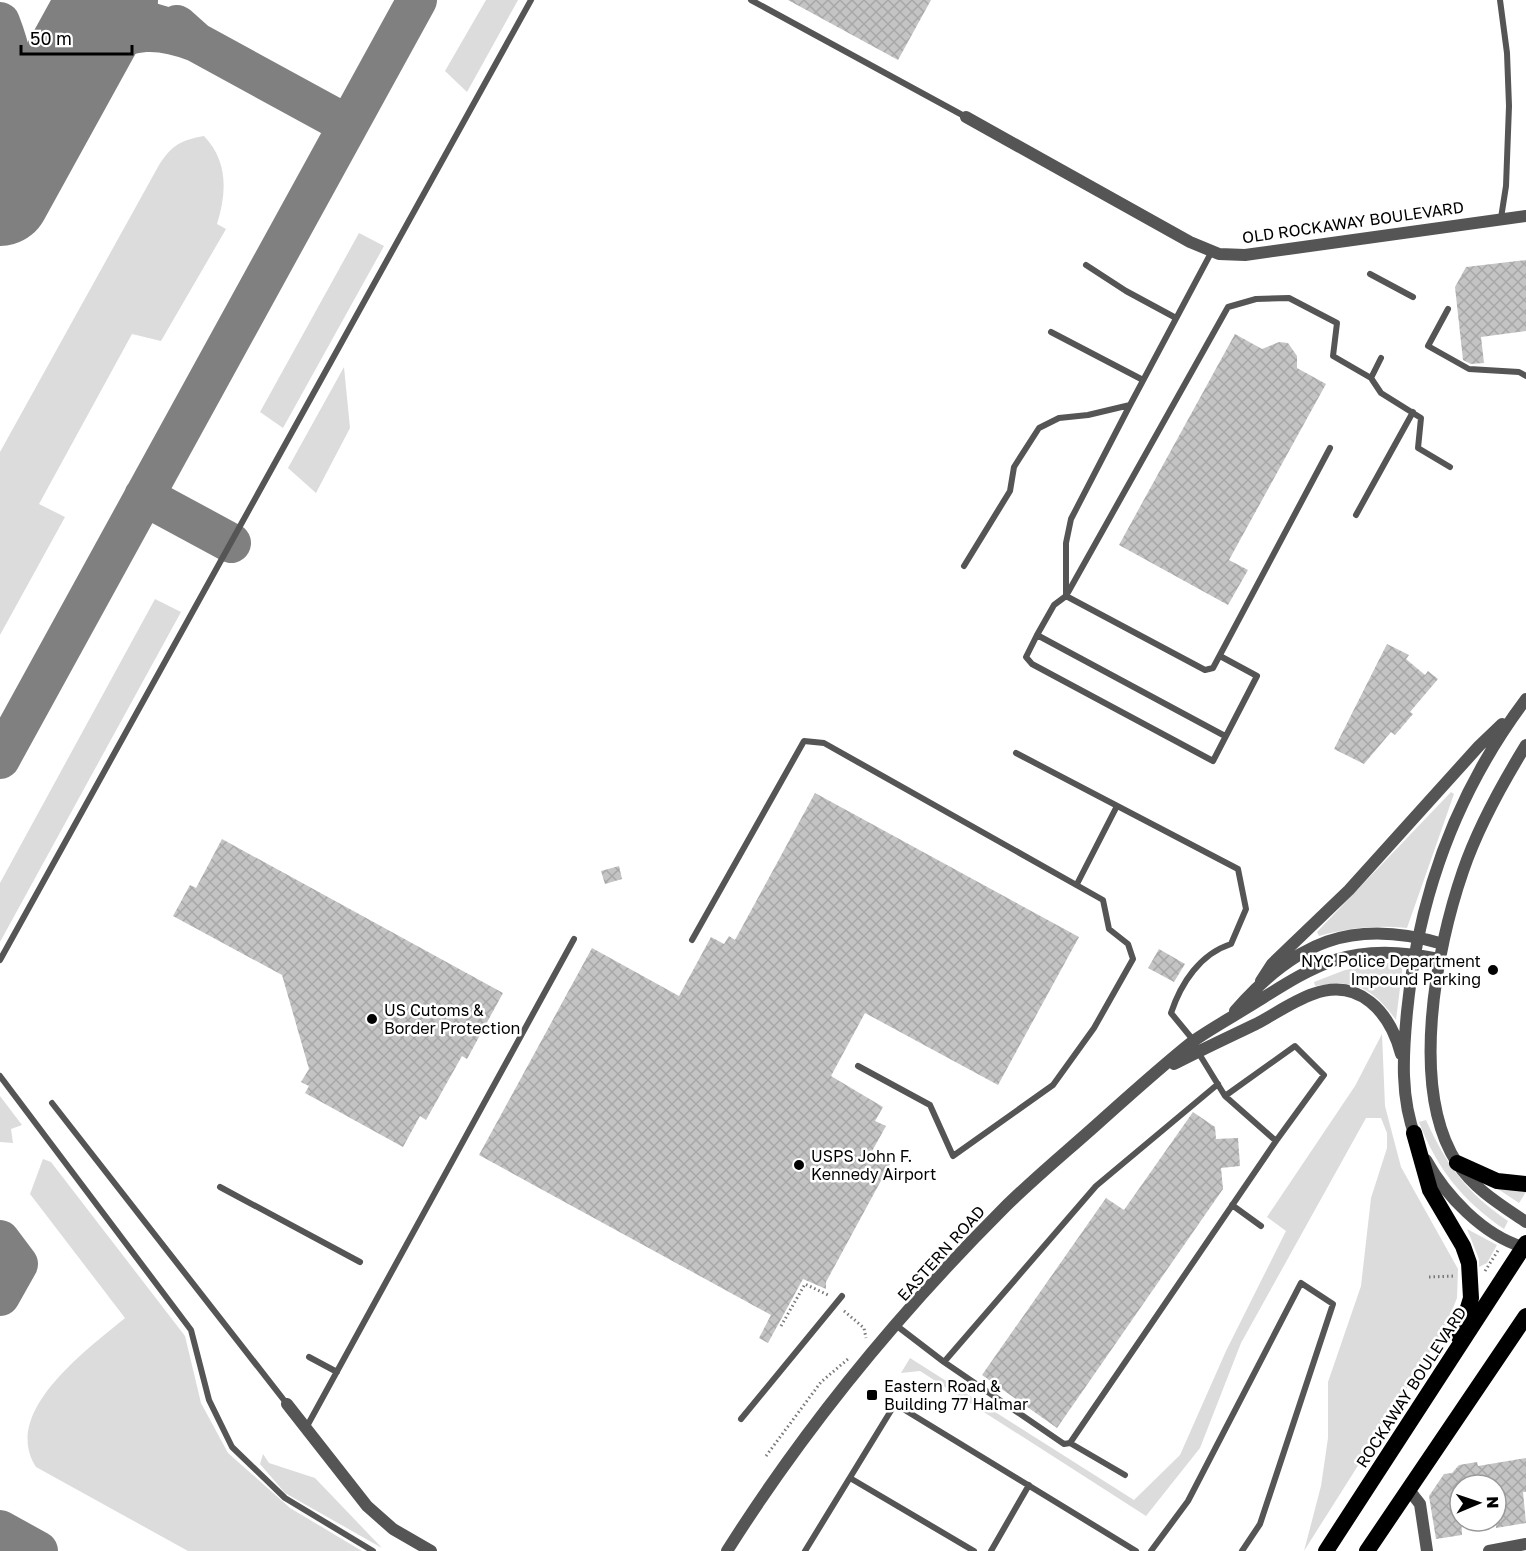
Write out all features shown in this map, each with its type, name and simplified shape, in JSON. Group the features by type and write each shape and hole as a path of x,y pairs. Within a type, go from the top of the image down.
{"highway":[{"path":"1414,1133 1430,1190 1463,1246 1469,1263 1471,1298 1454,1354"},
{"path":"1457,1163 1497,1181 1526,1184"},
{"name":"ROCKAWAY BOULEVARD","path":"1326,1551 1525,1245"},
{"path":"1367,1551 1526,1316"}],"street":[{"name":"OLD ROCKAWAY BOULEVARD","path":"966,117 1190,242 1212,251 1245,255 1526,216"},
{"path":"1523,703 1476,777 1452,826 1435,870 1413,954 1404,1066 1406,1097 1414,1133 1438,1179 1463,1208 1496,1234 1525,1245"},
{"path":"1261,981 1272,964 1349,890 1479,746 1523,703"},
{"path":"1526,745 1497,796 1470,852 1443,944 1433,1020 1432,1090 1441,1129 1457,1163 1484,1192 1526,1222"},
{"name":"EASTERN ROAD","path":"727,1551 763,1494 897,1326 1004,1208 1151,1076 1196,1047 1226,1021 1261,981 1326,940 1371,933 1417,937 1443,944"},
{"name":"EASTERN ROAD","path":"1226,1021 1324,964 1360,955 1413,954 1440,959"},
{"path":"1196,1047 1311,994 1342,989 1364,996 1377,1006 1398,1043 1404,1066"},
{"path":"286,1404 367,1506 393,1529 431,1551"},
{"path":"1409,1490 1420,1504 1427,1551"},
{"path":"1489,1551 1526,1545"}],"lane":[{"path":"0,960 531,0"},
{"path":"751,0 966,117"},
{"path":"1500,0 1507,53 1509,106 1506,186 1501,218"},
{"path":"1066,596 1066,543 1071,519 1212,251"},
{"path":"1086,265 1176,318"},
{"path":"1370,274 1413,297"},
{"path":"1220,656 1257,676 1213,761 1032,664 1026,657 1054,605 1066,596 1228,307 1256,299 1289,298 1337,324 1334,356 1371,378 1381,393 1422,418 1418,448 1450,467"},
{"path":"1448,309 1428,346 1469,369 1519,372 1526,376"},
{"path":"1051,332 1106,363 1143,380"},
{"path":"1371,378 1381,358"},
{"path":"964,566 1010,491 1014,467 1039,428 1059,418 1088,415 1130,405"},
{"path":"1356,515 1413,412"},
{"path":"1066,596 1205,670 1213,668 1330,448"},
{"path":"1037,635 1225,736"},
{"path":"693,940 804,741 824,742 1103,900 1109,929 1128,944 1133,958 1094,1028 1053,1085 953,1156 930,1105 858,1066"},
{"path":"1017,753 1238,869 1246,909 1231,944 1214,950 1199,966 1179,989 1171,1013 1196,1047 1225,1096 1276,1141"},
{"path":"1077,884 1117,806"},
{"path":"306,1429 573,939"},
{"path":"1070,1443 1276,1141 1324,1075 1295,1046 1225,1096"},
{"path":"0,1076 191,1330 209,1400 232,1447 285,1498 373,1551"},
{"path":"944,1362 1095,1186 1218,1084"},
{"path":"52,1103 286,1404"},
{"path":"220,1187 360,1262"},
{"path":"1232,1205 1261,1226"},
{"path":"1151,1551 1188,1501 1301,1283 1333,1304 1260,1524 1242,1551"},
{"path":"741,1419 842,1296"},
{"path":"897,1326 944,1362 1064,1444 1070,1443 1125,1475"},
{"path":"309,1358 337,1372"},
{"path":"805,1551 895,1404 1136,1551"},
{"path":"850,1478 974,1551"},
{"path":"991,1551 1029,1485"}],"path":[{"path":"1478,1275 1487,1269 1500,1247"},
{"path":"1429,1277 1463,1275"},
{"path":"781,1326 805,1284 828,1295"},
{"path":"840,1308 866,1331 867,1337 860,1347"},
{"path":"766,1456 821,1382 852,1356"}],"shaded area":[{"path":"486,0 518,0 467,92 445,71"},
{"path":"204,136 218,156 221,166 224,189 217,224 226,229 161,341 132,334 39,504 65,517 0,635 0,452 159,165 178,144"},
{"path":"359,233 384,246 283,428 260,412"},
{"path":"344,367 350,428 316,493 288,468"},
{"path":"155,599 181,612 0,942 0,883"},
{"path":"1451,792 1454,794 1407,928 1363,928 1319,936 1317,932"},
{"path":"1384,963 1403,964 1396,1020 1379,1000 1362,988 1341,983 1315,986 1314,982 1345,970"},
{"path":"1382,1034 1385,1106 1401,1167 1458,1269 1457,1298 1445,1328 1304,1551 1321,1486 1328,1438 1328,1382 1361,1286 1371,1198 1387,1148 1387,1133 1381,1118 1366,1118 1241,1343 1200,1448 1146,1516 920,1371 901,1373 910,1358 1134,1500 1180,1455 1226,1351 1286,1231 1267,1217 1355,1086"},
{"path":"0,1096 22,1125 11,1129 13,1143 0,1142"},
{"path":"1426,1120 1459,1177 1481,1200 1508,1221 1504,1229 1476,1207 1453,1183 1426,1139 1419,1122"},
{"path":"43,1159 51,1162 185,1336 201,1403 228,1453 290,1508 362,1551 188,1551 36,1467 28,1446 30,1425 39,1404 72,1364 125,1318 30,1194"},
{"path":"1495,1187 1526,1192 1519,1203"},
{"path":"1467,1229 1497,1245 1487,1263 1479,1267 1479,1259"},
{"path":"263,1454 269,1463 315,1478 382,1548 285,1493 260,1464"}],"building":[{"path":"788,0 931,0 898,60"},
{"path":"1526,260 1526,331 1481,337 1484,363 1471,364 1463,360 1455,287 1466,267"},
{"path":"1235,334 1262,349 1279,342 1288,343 1297,356 1297,368 1326,384 1229,560 1248,570 1228,605 1119,545"},
{"path":"1387,644 1409,655 1406,659 1425,675 1428,671 1438,679 1410,712 1413,714 1395,735 1391,732 1364,764 1334,749"},
{"path":"815,793 1079,937 998,1085 865,1013 831,1076 883,1107 875,1121 886,1126 871,1153 890,1164 826,1282 826,1289 803,1279 768,1343 759,1338 771,1315 479,1155 592,948 679,996 711,937 724,944 729,936 735,940"},
{"path":"222,839 503,993 467,1059 462,1056 426,1120 420,1116 403,1147 305,1093 309,1086 301,1082 309,1069 282,975 173,916 190,885 196,888"},
{"path":"619,866 622,879 605,884 601,871"},
{"path":"1159,949 1185,964 1174,982 1148,968"},
{"path":"1193,1112 1215,1127 1216,1139 1238,1138 1240,1166 1221,1168 1223,1189 1057,1428 982,1375 1106,1198 1124,1210"},
{"path":"1526,1458 1526,1492 1523,1492 1526,1523 1508,1526 1508,1473 1452,1473 1459,1465 1477,1462 1478,1466"},
{"path":"1444,1474 1448,1474 1448,1533 1462,1533 1462,1535 1436,1539 1429,1496"}],"taxiway":[{"path":"45,114 90,58 107,45 125,36 146,32 169,34 196,42 169,28 75,0"},
{"path":"0,759 417,0"},
{"path":"0,22 12,64 16,106 12,148 0,190"},
{"path":"177,25 196,42 348,125"},
{"path":"144,496 231,543"},
{"path":"0,1240 18,1264 0,1296"},
{"path":"0,1530 38,1551"}],"runway":[{"path":"0,196 108,0"}],"place":[{"name":"NYC Police Department Impound Parking","path":"1493,970"},
{"name":"US Cutoms & Border Protection","path":"372,1019"},
{"name":"USPS John F. Kennedy Airport","path":"799,1165"},
{"name":"Eastern Road & Building 77 Halmar","path":"872,1395"}]}
